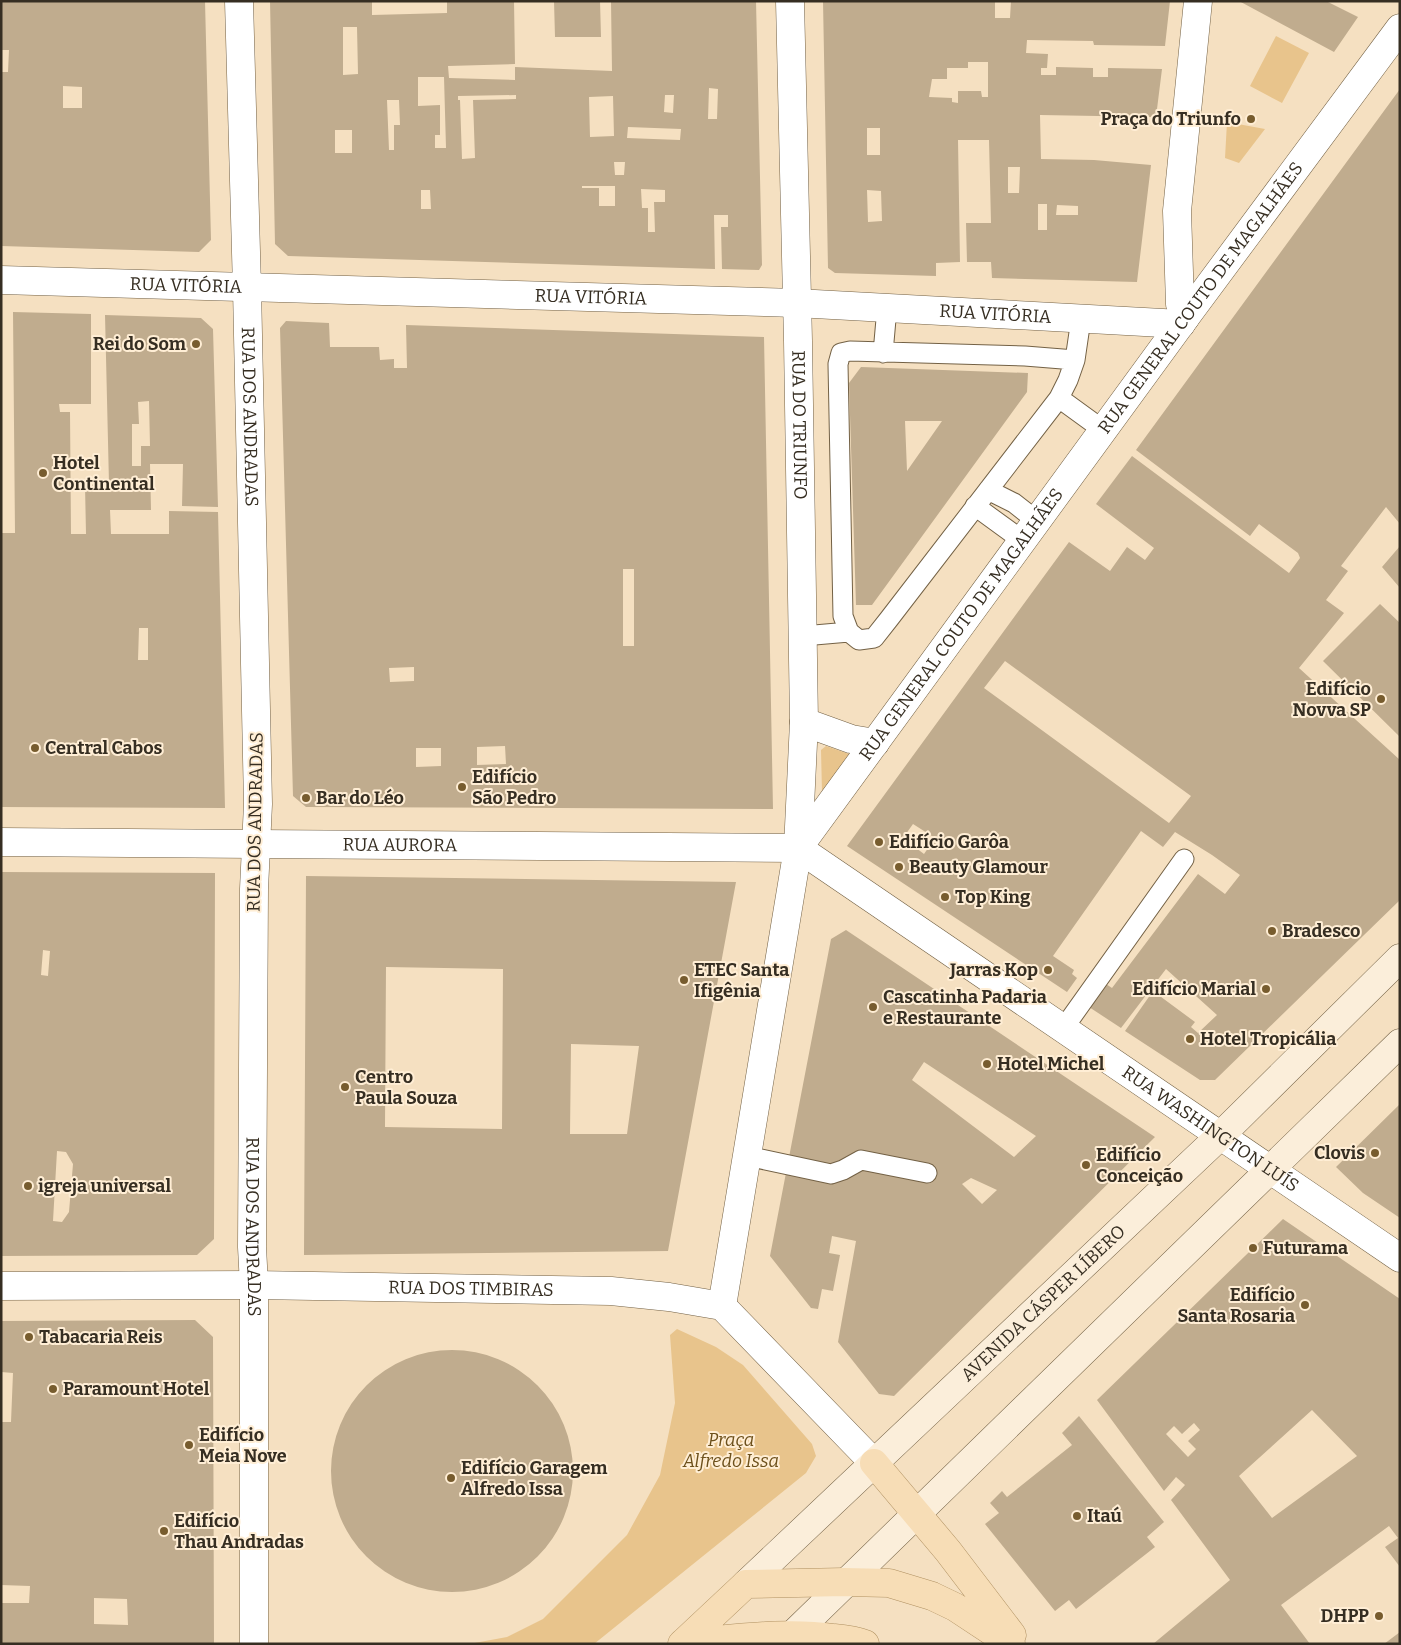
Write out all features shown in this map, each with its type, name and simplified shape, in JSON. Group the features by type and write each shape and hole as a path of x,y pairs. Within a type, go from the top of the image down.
{"main road":[{"name":"AVENIDA CÁSPER LÍBERO","path":"683,1643 1220,1136 1400,958"},
{"path":"788,1639 844,1582 1400,1043"},
{"path":"874,1463 948,1551 1019,1644"},
{"path":"746,1584 889,1583 932,1596 955,1607 1011,1644"},
{"path":"683,1643 824,1636 865,1644"}],"street":[{"name":"RUA DOS ANDRADAS","path":"239,1 258,804 254,899 252,1247 254,1284 254,1644"},
{"name":"RUA DO TRIUNFO","path":"790,1 804,722 798,848"},
{"path":"1183,321 1180,304 1177,211 1198,1"},
{"name":"RUA GENERAL COUTO DE MAGALHÃES","path":"722,1306 798,848 1183,321 1400,28"},
{"name":"RUA VITÓRIA","path":"1,280 796,303 1081,319 1183,321"},
{"path":"804,722 851,739 875,743"},
{"name":"RUA AURORA","path":"1,842 798,848"},
{"name":"RUA WASHINGTON LUÍS","path":"798,848 1400,1258"},
{"name":"RUA DOS TIMBIRAS","path":"1,1286 254,1284 612,1291 662,1296 722,1306"},
{"path":"722,1306 874,1463"}],"lane":[{"path":"883,353 886,308"},
{"path":"1074,360 1025,356 850,351 841,353 838,364 843,616 849,632 859,640 874,638 1059,398 1068,380 1074,360 1081,319"},
{"path":"1059,398 1103,430"},
{"path":"988,490 1014,504 1030,531"},
{"path":"975,506 1030,531"},
{"path":"803,636 849,632"},
{"path":"1063,1029 1184,859"},
{"path":"747,1156 831,1174 861,1160 927,1173"}],"green space":[{"path":"1276,36 1309,53 1282,103 1250,86"},
{"path":"1227,122 1265,129 1239,163 1225,158"},
{"path":"826,746 850,756 822,792 821,750"},
{"name":"Praça Alfredo Issa","path":"677,1329 716,1347 743,1365 812,1444 816,1456 806,1473 594,1644 469,1644 507,1637 543,1619 627,1535 660,1475 675,1403 670,1335"}],"building":[{"path":"1,1 205,1 211,240 199,252 1,246 1,72 8,72 9,50 1,50","holes":["63,86 82,87 82,108 63,108"]},
{"path":"270,1 372,1 372,15 447,13 447,1 514,1 515,64 448,66 449,78 515,80 515,67 612,71 611,1 756,1 762,265 759,270 722,269 721,227 728,227 728,215 714,215 715,269 288,256 275,244","holes":["343,27 357,27 358,74 343,75","418,77 444,77 446,148 435,148 435,135 440,135 440,105 418,106","709,88 718,89 717,119 708,119","516,95 516,99 473,100 475,158 462,159 460,100 458,100 458,96","665,95 674,95 673,113 664,112","613,96 614,136 590,137 589,97","387,100 399,100 400,125 394,125 394,150 389,150","628,127 681,129 680,140 627,138","335,130 352,130 352,153 335,153","614,162 625,162 624,175 615,175","582,186 615,186 615,206 599,206 599,188 582,188","641,189 665,190 665,202 654,202 655,232 648,232 648,208 642,208","421,190 430,190 431,209 421,209"]},
{"path":"554,1 600,1 601,37 555,37"},
{"path":"823,1 995,1 995,18 1010,18 1011,1 1170,1 1165,46 1094,45 1093,41 1027,40 1026,53 1048,54 1047,68 1041,68 1041,75 1056,75 1056,67 1093,68 1093,77 1108,77 1108,68 1162,69 1156,117 1040,115 1041,159 1094,160 1151,165 1137,282 992,278 991,262 967,262 966,223 991,223 989,140 958,140 960,262 936,263 936,276 835,273 828,268","holes":["968,62 988,62 988,97 982,97 981,91 958,91 958,103 952,102 952,98 929,97 932,79 947,79 947,68 968,68","867,128 880,128 880,155 867,155","1008,167 1020,167 1019,193 1008,193","867,190 881,191 882,221 868,222","1038,204 1047,204 1047,230 1038,230","1057,205 1078,206 1078,215 1056,215"]},
{"path":"1239,1 1326,1 1358,17 1334,52"},
{"path":"1400,89 1400,524 1386,507 1341,566 1348,571 1326,600 1344,613 1299,668 1400,760 1400,900 1215,1080 1200,1080 1125,1031 1153,991 1195,1022 1191,1027 1198,1033 1217,1015 1166,969 1121,1028 1089,1007 1106,984 1112,988 1198,874 1225,894 1240,875 1212,855 1175,832 1163,847 1141,831 1053,956 1074,970 1072,974 1077,978 1067,992 847,846 1069,542 1110,571 1127,547 1145,560 1154,548 1096,504 1132,456 1289,573 1300,558 1298,553 1259,524 1250,536 1136,450","holes":["1005,661 1191,796 1169,823 984,688","913,824 935,838 924,854 903,838"]},
{"path":"13,312 91,314 91,404 59,404 60,412 70,412 71,534 86,534 85,485 109,484 105,315 201,318 213,329 218,507 182,506 183,464 150,464 151,510 110,510 111,534 169,534 169,511 218,512 225,808 1,807 1,533 15,533","holes":["149,401 150,446 141,446 141,466 132,466 132,424 139,424 138,402","139,628 148,628 148,660 138,660"]},
{"path":"286,321 329,323 330,347 379,347 380,360 394,359 394,368 407,368 406,325 764,337 773,809 306,807 293,796 280,328","holes":["623,569 634,569 634,646 623,646","414,667 414,681 390,682 389,668","505,746 506,764 477,765 477,747","416,748 441,748 441,766 416,767"]},
{"path":"861,367 1028,373 1027,392 872,605 856,605 849,383","holes":["905,421 942,421 907,471"]},
{"path":"1400,546 1400,588 1382,567"},
{"name":"Edifício Novva SP","path":"1380,604 1400,623 1400,737 1323,661"},
{"path":"1,872 215,873 214,1239 197,1255 1,1256","holes":["43,950 50,951 48,976 41,975","57,1151 66,1152 73,1164 69,1212 62,1222 53,1221"]},
{"name":"Centro Paula Souza","path":"306,876 736,882 668,1251 304,1255","holes":["386,967 503,969 502,1129 385,1127","571,1044 639,1046 627,1134 570,1134"]},
{"path":"846,930 1155,1137 894,1396 879,1394 838,1342 856,1241 832,1236 829,1253 840,1255 833,1291 822,1289 818,1309 811,1308 770,1256 831,939","holes":["924,1062 1036,1136 1014,1157 912,1080","971,1178 997,1190 982,1204 962,1184"]},
{"name":"Clovis","path":"1400,1104 1400,1218 1363,1193 1336,1167"},
{"path":"1283,1219 1400,1299 1400,1567 1385,1547 1398,1538 1389,1526 1281,1605 1310,1644 1153,1644 1230,1580 1171,1500 1185,1485 1176,1477 1164,1491 1097,1400","holes":["1312,1410 1357,1456 1272,1518 1239,1476","1194,1423 1200,1430 1188,1441 1196,1449 1188,1457 1166,1434 1174,1426 1182,1434"]},
{"path":"195,1320 213,1337 214,1644 1,1644 1,1603 29,1603 30,1586 1,1585 1,1422 11,1422 13,1373 1,1372 1,1321","holes":["94,1598 127,1599 128,1625 94,1624"]},
{"name":"Edifício Garagem Alfredo Issa","path":"452,1350 476,1352 498,1359 519,1370 538,1385 553,1404 564,1425 571,1447 573,1471 571,1495 564,1517 553,1538 538,1557 519,1572 498,1583 476,1590 452,1592 428,1590 406,1583 385,1572 366,1557 351,1538 340,1517 333,1495 331,1471 333,1447 340,1425 351,1404 366,1385 385,1370 406,1359 428,1352"},
{"name":"Itaú","path":"1079,1416 1164,1522 1147,1537 1155,1547 1076,1609 1069,1600 1055,1611 985,1524 999,1513 990,1503 1002,1491 1007,1497 1072,1445 1062,1433"},
{"path":"1400,1632 1400,1644 1384,1644"}],"place":[{"name":"Praça do Triunfo","path":"1251,119"},
{"name":"Rei do Som","path":"196,344"},
{"name":"Hotel Continental","path":"43,473"},
{"name":"Edifício Novva SP","path":"1381,699"},
{"name":"Central Cabos","path":"35,748"},
{"name":"Edifício São Pedro","path":"462,787"},
{"name":"Bar do Léo","path":"306,798"},
{"name":"Edifício Garôa","path":"879,842"},
{"name":"Beauty Glamour","path":"899,867"},
{"name":"Top King","path":"945,897"},
{"name":"Bradesco","path":"1272,931"},
{"name":"Jarras Kop","path":"1048,970"},
{"name":"ETEC Santa Ifigênia","path":"684,980"},
{"name":"Edifício Marial","path":"1266,989"},
{"name":"Cascatinha Padaria e Restaurante","path":"873,1007"},
{"name":"Hotel Tropicália","path":"1190,1039"},
{"name":"Hotel Michel","path":"987,1064"},
{"name":"Centro Paula Souza","path":"345,1087"},
{"name":"Clovis","path":"1375,1153"},
{"name":"Edifício Conceição","path":"1086,1165"},
{"name":"igreja universal","path":"28,1186"},
{"name":"Futurama","path":"1253,1248"},
{"name":"Edifício Santa Rosaria","path":"1305,1305"},
{"name":"Tabacaria Reis","path":"29,1337"},
{"name":"Paramount Hotel","path":"53,1389"},
{"name":"Edifício Meia Nove","path":"189,1445"},
{"name":"Edifício Garagem Alfredo Issa","path":"451,1478"},
{"name":"Itaú","path":"1077,1516"},
{"name":"Edifício Thau Andradas","path":"164,1531"},
{"name":"DHPP","path":"1379,1616"}]}
